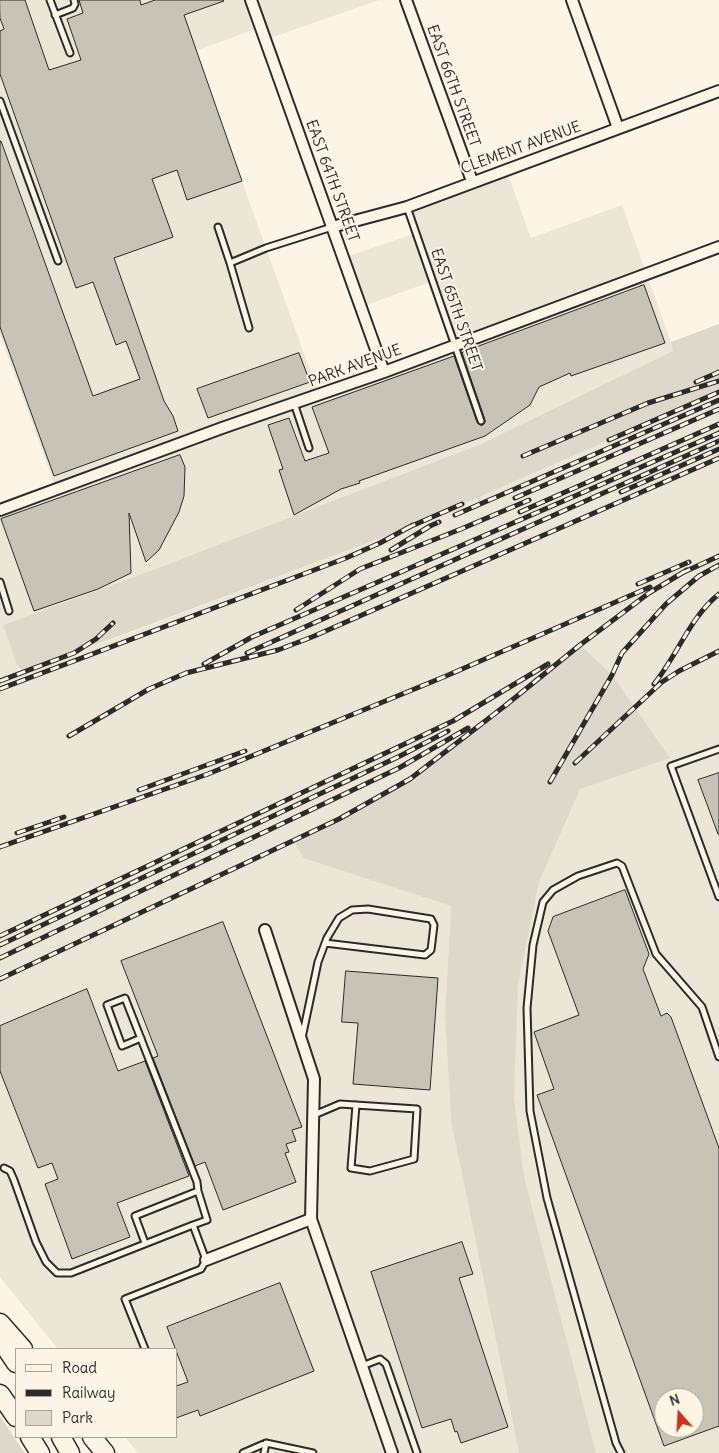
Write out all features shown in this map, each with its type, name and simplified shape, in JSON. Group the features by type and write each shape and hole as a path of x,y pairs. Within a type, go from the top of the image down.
{"highway":[{"path":"0,1323 23,1348"},
{"path":"0,1339 15,1361"},
{"path":"0,1394 15,1416"},
{"path":"31,1438 40,1453"},
{"path":"62,1438 70,1453"},
{"path":"93,1438 105,1453"}],"street":[{"name":"EAST 64TH STREET","path":"251,0 384,372"},
{"name":"EAST 66TH STREET","path":"406,0 472,182"},
{"path":"572,0 618,128"},
{"name":"CLEMENT AVENUE","path":"332,227 407,207 719,91"},
{"name":"PARK AVENUE","path":"0,510 222,428 384,372 719,247"},
{"path":"266,930 314,1079 311,1219 392,1453"},
{"path":"206,1260 311,1219"}],"lane":[{"path":"50,0 70,53"},
{"path":"56,15 73,8 74,0"},
{"path":"0,101 58,261"},
{"name":"EAST 65TH STREET","path":"407,207 456,344 481,421"},
{"path":"218,227 249,328"},
{"path":"230,262 266,248 332,227"},
{"path":"294,403 309,448"},
{"path":"0,582 9,611"},
{"path":"719,749 671,766 719,897"},
{"path":"621,1453 616,1444 547,1198 530,1111 527,1008 532,954 543,902 553,890 578,876 617,863 622,866 656,954 702,1007 719,1057"},
{"path":"302,1041 318,962 325,944 339,918 352,910 368,909 431,919 434,925 431,950 425,955 325,944"},
{"path":"4,1168 10,1171 36,1242 46,1262 57,1273 71,1273 207,1220 197,1182 141,1038 125,998 107,1005 122,1046 141,1038"},
{"path":"313,1115 340,1104 356,1105 418,1109 414,1159 370,1170 351,1168 356,1105"},
{"path":"146,1243 135,1216 198,1191"},
{"path":"145,1348 125,1299 201,1269 206,1260 193,1225"},
{"path":"362,1366 380,1359 386,1364 418,1453"},
{"path":"264,1453 266,1443"},
{"path":"243,1453 266,1443 313,1453"}],"shaded area":[{"path":"0,0 379,0 265,40 261,27 195,51 319,395 455,344 433,281 361,307 343,258 416,233 407,207 506,169 531,238 622,205 674,351 481,444 3,625 20,673 413,526 719,392 719,1453 563,1453 484,1086 580,646 410,779 339,819 294,841 304,858 451,906 445,1016 451,1121 519,1453 138,1453 126,1438 178,1438 178,1348 57,1348 0,1277 0,510 56,489 0,335"}],"green space":[{"path":"719,324 719,392 413,526 23,672 17,665 3,625 481,444 673,351 671,342"},
{"path":"580,645 612,675 670,758 580,789 539,882 518,983 514,1098 524,1177 596,1453 519,1453 451,1121 445,1016 451,906 303,858 294,841 339,819 410,779"},
{"path":"0,1416 24,1452 25,1453 0,1453"}],"building":[{"path":"0,0 25,0 49,70 81,60 67,19 83,13 79,0 140,0 141,5 155,0 224,1 184,15 242,181 187,200 177,170 152,179 173,237 114,258 164,401 173,416 178,431 54,476 0,327 0,141 93,396 140,379 126,341 116,345 93,282 76,288 0,74 0,31 4,29 0,18"},
{"path":"644,285 665,343 571,376 570,373 539,387 530,405 485,436 359,481 360,483 341,489 294,515 279,470 283,469 268,425 289,418 305,461 329,453 312,407 454,356 477,422 483,425 485,420 463,352"},
{"path":"299,353 310,382 208,418 197,389"},
{"path":"180,455 185,467 184,496 179,512 159,550 146,562 129,513 131,573 98,589 34,611 1,519"},
{"path":"719,773 719,834 718,834 698,780"},
{"path":"625,890 649,954 643,969 661,1016 667,1013 671,1017 719,1148 719,1426 704,1431 704,1388 654,1388 654,1418 537,1095 554,1089 534,1032 579,1015 548,931 553,917"},
{"path":"223,922 302,1127 292,1130 296,1141 286,1144 289,1152 285,1153 296,1182 223,1210 205,1162 195,1166 153,1058 158,1056 121,961"},
{"path":"346,971 438,978 430,1090 353,1084 358,1023 342,1022"},
{"path":"87,989 118,1071 145,1061 189,1176 117,1203 130,1237 72,1259 45,1184 58,1179 52,1163 38,1168 0,1071 0,1026"},
{"path":"462,1242 473,1274 459,1278 508,1427 461,1443 451,1419 422,1428 371,1272"},
{"path":"280,1283 314,1371 200,1416 198,1410 178,1417 178,1385 188,1382 178,1356 178,1348 175,1348 167,1327"},
{"path":"661,1438 686,1438 664,1446"}],"railway":[{"path":"696,382 719,372"},
{"path":"523,456 648,403 719,381"},
{"path":"609,440 719,392"},
{"path":"455,515 719,400"},
{"path":"515,498 719,409"},
{"path":"520,512 719,424"},
{"path":"204,664 252,637 719,433"},
{"path":"247,653 719,441"},
{"path":"621,492 719,449"},
{"path":"69,736 149,689 186,673 278,650 312,637 719,458"},
{"path":"296,610 360,569 529,500"},
{"path":"407,528 462,504"},
{"path":"391,550 439,522"},
{"path":"0,689 346,558 380,543 413,525"},
{"path":"682,573 719,556"},
{"path":"638,584 689,562"},
{"path":"550,782 612,675 622,653 666,604 699,576 719,565"},
{"path":"0,979 339,819 410,779 580,645 649,593 687,570"},
{"path":"0,847 208,774 446,676 650,587"},
{"path":"654,684 692,625 709,603 719,594"},
{"path":"0,681 74,653 96,639 113,623"},
{"path":"575,763 662,682 679,671 719,651"},
{"path":"0,936 453,721 548,664"},
{"path":"0,958 399,768 468,728"},
{"path":"0,945 400,756 448,731"},
{"path":"139,790 245,751"},
{"path":"17,833 64,817"}]}
